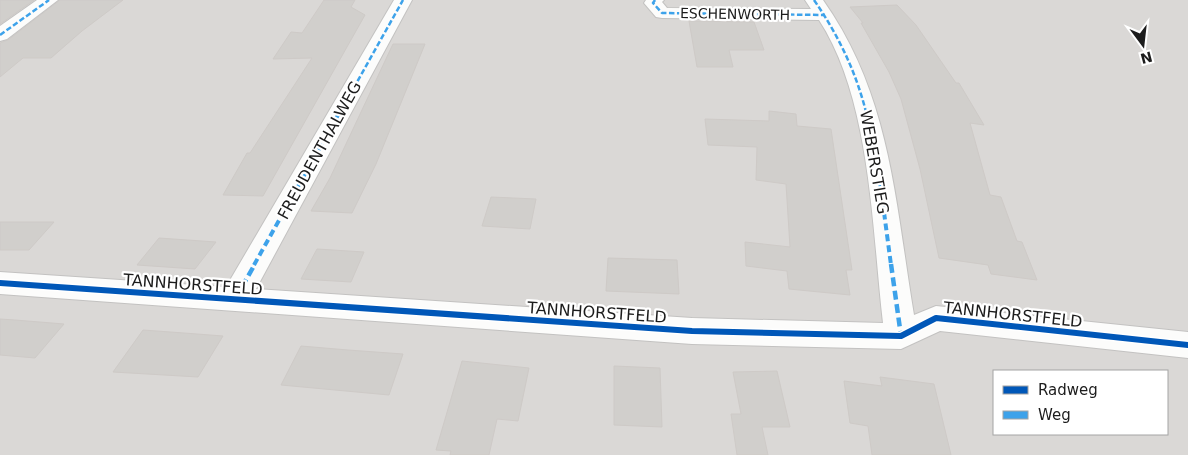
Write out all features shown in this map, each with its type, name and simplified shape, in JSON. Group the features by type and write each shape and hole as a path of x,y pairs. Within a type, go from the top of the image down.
{"street":[{"path":"0,35 49,0"},
{"name":"FREUDENTHALWEG","path":"236,299 403,0"},
{"name":"ESCHENWORTH","path":"655,0 653,3 662,13 820,7"},
{"name":"WEBERSTIEG","path":"820,7 839,36 862,94 872,129 901,336"},
{"name":"TANNHORSTFELD","path":"0,284 692,331 901,336 936,318 1188,344"}],"shaded area":[{"path":"0,0 1188,0 1188,455 0,455"}],"building":[{"path":"0,0 34,0 0,24"},
{"path":"60,0 123,0 82,31 51,58 23,58 0,77 0,43 8,40"},
{"path":"324,0 355,0 351,7 365,15 263,196 223,195 247,153 250,153 312,58 273,59 291,32 302,33"},
{"path":"897,5 916,25 956,83 959,83 984,125 970,123 990,195 1001,197 1017,241 1022,242 1037,280 991,274 988,265 939,258 920,169 901,99 889,72 861,23 863,23 850,7"},
{"path":"689,21 754,22 764,50 729,50 733,67 697,67"},
{"path":"393,44 425,44 376,164 352,213 311,211 330,178"},
{"path":"769,111 796,114 797,126 831,129 852,270 846,270 850,295 789,289 787,271 746,266 745,242 790,247 786,184 756,180 757,147 708,145 705,119 769,121"},
{"path":"491,197 536,199 530,229 482,226"},
{"path":"0,222 54,222 29,250 0,250"},
{"path":"159,238 216,242 195,269 137,265"},
{"path":"317,249 364,252 351,282 301,279"},
{"path":"608,258 677,260 679,294 606,291"},
{"path":"0,319 64,324 35,358 0,355"},
{"path":"143,330 223,336 198,377 113,372"},
{"path":"301,346 403,354 389,395 281,385"},
{"path":"462,361 529,368 518,421 497,419 489,455 450,455 451,451 436,450"},
{"path":"614,366 660,368 662,427 614,425"},
{"path":"777,371 790,427 762,427 768,455 737,455 731,414 741,414 733,372"},
{"path":"880,377 934,384 951,455 872,455 868,426 850,423 844,381 882,386"}],"marked path":[{"path":"0,35 49,0"},
{"path":"235,299 403,0"},
{"path":"655,0 653,3 662,13 825,15"},
{"path":"814,0 831,24 844,49 855,74 870,127 880,182 901,336"}],"cycle path":[{"path":"0,283 692,331 901,336 936,318 1188,345"}]}
